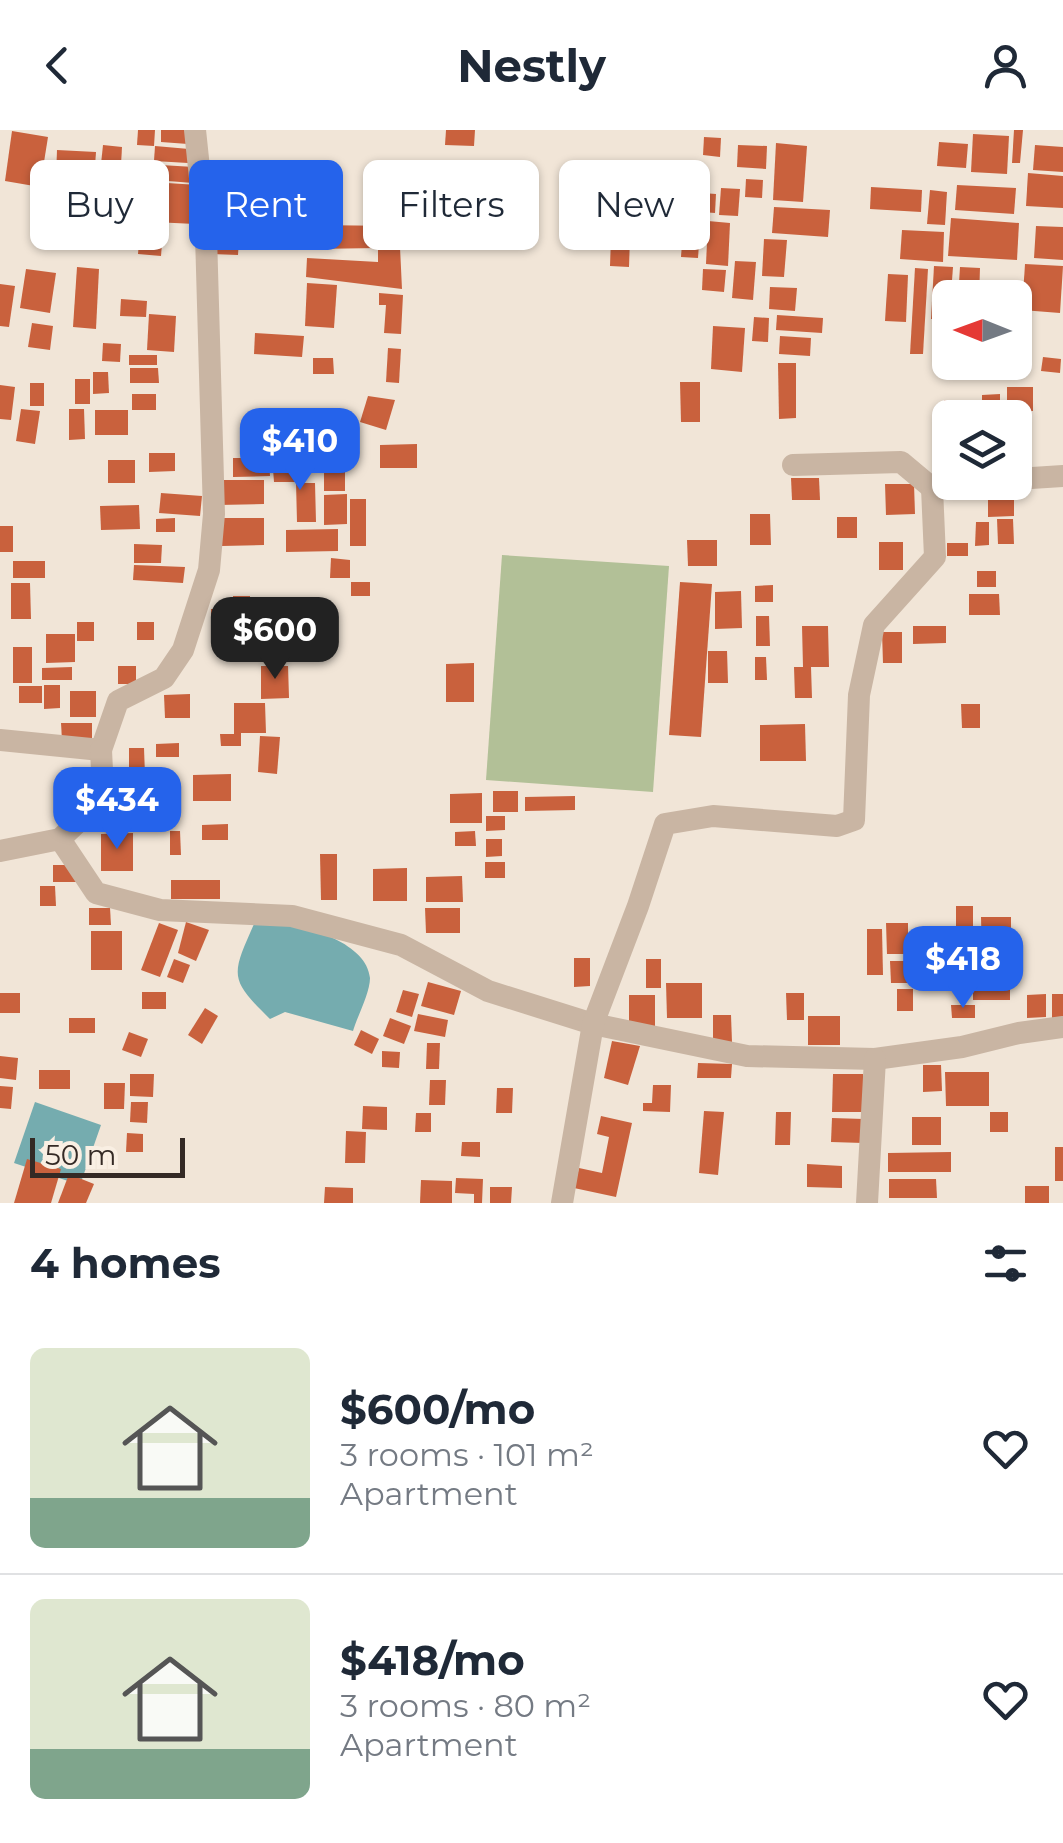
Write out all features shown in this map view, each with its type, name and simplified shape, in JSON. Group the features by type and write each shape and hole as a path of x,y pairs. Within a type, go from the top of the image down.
{"street":[{"path":"0,852 60,839 93,808 103,791 101,750 118,701 164,678 182,650 201,602 209,570 214,514 206,235 194,130"},
{"path":"793,465 901,462 932,488"},
{"path":"1032,478 1063,476"},
{"path":"562,1203 592,1024 666,824 713,816 838,826 854,820 859,695 874,625 935,557 933,500"},
{"path":"0,740 101,750"},
{"path":"60,839 96,893 160,910 292,916 401,945 488,991 592,1024 747,1056 875,1059 962,1048 1019,1033 1063,1027"},
{"path":"868,1203 875,1059"}],"green space":[{"path":"502,555 669,566 653,792 486,780"}],"water":[{"path":"282,920 335,939 359,955 370,978 353,1031 285,1012 270,1019 247,995 238,966 254,924"},
{"path":"35,1102 101,1125 80,1185 14,1163"}],"building":[{"path":"138,130 155,130 154,146 137,145"},
{"path":"161,130 189,130 188,144 161,142"},
{"path":"446,130 475,130 474,146 445,145"},
{"path":"1014,130 1023,130 1020,163 1012,163"},
{"path":"12,131 48,137 44,160 30,160 30,185 5,181"},
{"path":"973,134 1009,136 1007,174 971,172"},
{"path":"704,137 721,138 720,157 703,155"},
{"path":"939,142 968,144 966,168 937,166"},
{"path":"776,143 807,146 803,202 773,200"},
{"path":"103,145 122,147 121,160 101,160"},
{"path":"738,145 767,146 766,169 737,167"},
{"path":"1035,145 1063,147 1063,172 1033,170"},
{"path":"155,146 189,149 188,163 154,160"},
{"path":"57,150 96,152 95,160 57,160"},
{"path":"169,166 189,167 189,183 169,181"},
{"path":"1028,173 1063,176 1063,208 1026,206"},
{"path":"746,179 763,180 762,198 745,197"},
{"path":"169,183 189,184 189,224 169,223"},
{"path":"957,185 1016,188 1014,214 955,210"},
{"path":"871,187 922,190 921,212 870,209"},
{"path":"721,188 740,189 738,216 719,215"},
{"path":"930,190 947,192 945,225 927,224"},
{"path":"710,194 716,194 715,213 710,213"},
{"path":"774,207 830,210 828,237 772,233"},
{"path":"951,218 1019,223 1017,260 948,256"},
{"path":"710,221 730,223 728,266 706,264"},
{"path":"343,225 363,226 363,248 343,249"},
{"path":"1036,226 1063,227 1063,260 1034,258"},
{"path":"902,230 944,232 943,262 900,259"},
{"path":"764,239 787,240 784,277 762,276"},
{"path":"138,250 161,250 161,256 138,254"},
{"path":"212,250 238,250 238,255 212,254"},
{"path":"378,250 400,250 402,289 306,277 307,258 378,262"},
{"path":"611,250 630,250 629,267 610,266"},
{"path":"682,250 699,250 698,258 681,257"},
{"path":"735,261 756,262 753,300 732,298"},
{"path":"1025,264 1063,266 1060,313 1032,311 1032,280 1024,280"},
{"path":"934,266 953,267 952,280 933,280"},
{"path":"77,267 99,269 96,329 73,327"},
{"path":"960,267 980,268 980,280 959,280"},
{"path":"915,268 928,269 923,354 910,354"},
{"path":"26,269 56,273 50,313 20,308"},
{"path":"703,269 726,270 724,292 702,290"},
{"path":"888,274 908,275 906,322 885,321"},
{"path":"307,283 337,285 334,328 305,326"},
{"path":"0,284 15,286 9,327 0,326"},
{"path":"770,287 797,288 795,311 769,309"},
{"path":"379,293 403,295 401,334 384,333 386,305 379,305"},
{"path":"121,299 147,301 146,317 120,316"},
{"path":"149,314 176,316 174,352 147,350"},
{"path":"777,315 823,318 822,333 776,330"},
{"path":"754,317 769,318 768,342 752,341"},
{"path":"32,323 53,326 50,350 28,347"},
{"path":"713,326 745,328 742,372 711,369"},
{"path":"255,333 304,336 302,357 254,354"},
{"path":"780,336 811,338 810,356 779,354"},
{"path":"103,343 121,344 120,362 102,361"},
{"path":"388,348 401,349 399,383 386,382"},
{"path":"129,355 157,355 157,365 129,365"},
{"path":"1043,357 1061,359 1060,373 1041,371"},
{"path":"313,358 333,358 334,374 313,374"},
{"path":"778,363 796,363 796,418 779,419"},
{"path":"130,368 158,368 159,383 130,383"},
{"path":"93,372 108,372 109,393 93,394"},
{"path":"75,379 90,379 90,404 75,404"},
{"path":"680,382 700,382 700,422 681,422"},
{"path":"30,383 44,383 44,406 30,406"},
{"path":"0,385 15,387 11,420 0,419"},
{"path":"1007,387 1033,387 1033,411 1032,400 1007,400"},
{"path":"132,394 156,394 156,410 132,410"},
{"path":"1000,394 1000,400 982,400 982,395"},
{"path":"368,396 395,400 386,430 360,422"},
{"path":"21,409 40,411 35,444 16,441"},
{"path":"69,409 84,409 85,439 69,440"},
{"path":"95,410 128,410 128,435 95,435"},
{"path":"350,412 350,437 337,437 337,413"},
{"path":"316,419 330,419 331,448 316,448"},
{"path":"417,444 417,468 380,468 380,445"},
{"path":"149,453 175,453 175,471 149,472"},
{"path":"233,458 269,458 270,476 233,477"},
{"path":"108,460 135,460 135,483 108,483"},
{"path":"324,465 345,466 345,491 324,491"},
{"path":"273,469 304,469 304,483 315,483 316,522 297,522 296,482 274,482"},
{"path":"791,478 819,478 820,500 792,500"},
{"path":"218,480 264,480 264,504 218,505"},
{"path":"885,484 914,484 915,514 886,515"},
{"path":"161,493 202,496 200,516 159,513"},
{"path":"347,494 347,524 324,525 324,495"},
{"path":"350,499 366,499 366,546 350,546"},
{"path":"988,500 1014,500 1014,516 988,517"},
{"path":"139,505 140,529 101,530 100,506"},
{"path":"750,514 770,514 771,545 750,545"},
{"path":"837,517 857,517 857,538 837,538"},
{"path":"175,518 175,532 156,532 156,519"},
{"path":"222,518 264,518 264,545 222,546"},
{"path":"997,519 1013,519 1014,544 998,544"},
{"path":"976,522 989,522 989,545 975,546"},
{"path":"0,526 13,526 13,552 0,552"},
{"path":"338,529 338,551 286,552 286,530"},
{"path":"687,540 717,540 717,566 688,566"},
{"path":"879,542 903,542 903,570 879,570"},
{"path":"947,543 968,543 968,556 947,556"},
{"path":"134,544 162,545 161,563 134,563"},
{"path":"331,558 350,560 350,578 330,578"},
{"path":"13,561 45,561 45,578 13,578"},
{"path":"134,565 185,567 183,583 133,580"},
{"path":"977,571 996,571 996,587 977,587"},
{"path":"351,582 370,582 370,596 351,596"},
{"path":"680,582 712,584 701,737 669,735"},
{"path":"11,583 30,583 31,619 11,619"},
{"path":"773,585 773,602 755,602 755,586"},
{"path":"741,591 742,628 715,629 715,592"},
{"path":"969,594 999,594 1000,615 969,615"},
{"path":"233,596 250,596 250,613 233,613"},
{"path":"211,609 231,609 231,644 211,644"},
{"path":"756,616 769,616 770,646 756,646"},
{"path":"77,622 94,622 94,641 77,641"},
{"path":"137,622 154,622 154,640 137,640"},
{"path":"235,625 270,625 270,645 235,645"},
{"path":"802,626 828,626 829,667 811,667 812,698 795,698 794,667 803,667"},
{"path":"913,626 946,626 946,643 913,644"},
{"path":"882,632 902,632 902,663 883,663"},
{"path":"46,634 75,634 75,662 46,663"},
{"path":"13,647 32,647 32,683 13,683"},
{"path":"708,651 727,651 728,683 708,683"},
{"path":"755,657 766,657 767,680 755,680"},
{"path":"474,663 474,702 446,702 446,664"},
{"path":"118,666 136,666 136,684 118,684"},
{"path":"261,666 288,666 289,698 261,699"},
{"path":"72,667 72,680 42,680 42,668"},
{"path":"44,685 60,685 60,708 44,709"},
{"path":"19,686 42,686 42,703 19,703"},
{"path":"70,691 96,691 96,717 70,717"},
{"path":"190,694 190,718 165,718 164,695"},
{"path":"234,703 265,703 266,733 241,733 241,746 221,746 220,734 234,734"},
{"path":"961,704 980,704 980,728 962,728"},
{"path":"61,723 92,723 92,740 62,740"},
{"path":"805,724 806,761 760,761 760,725"},
{"path":"260,736 280,737 277,774 258,772"},
{"path":"179,743 179,757 156,757 156,744"},
{"path":"129,748 144,748 145,775 129,775"},
{"path":"231,774 231,801 193,801 193,775"},
{"path":"126,790 156,793 153,815 124,812"},
{"path":"493,791 518,791 518,812 493,812"},
{"path":"482,793 482,823 450,823 450,794"},
{"path":"575,796 575,810 525,811 525,797"},
{"path":"486,816 505,816 505,830 486,831"},
{"path":"228,824 228,840 202,840 202,825"},
{"path":"170,831 180,831 181,855 170,855"},
{"path":"475,831 476,846 455,846 455,832"},
{"path":"133,833 133,871 101,871 101,834"},
{"path":"486,839 502,839 502,856 486,857"},
{"path":"320,854 337,854 337,900 321,900"},
{"path":"485,862 505,862 505,878 485,878"},
{"path":"53,865 76,865 76,882 53,882"},
{"path":"407,868 407,901 373,901 373,869"},
{"path":"462,876 463,902 426,902 426,877"},
{"path":"171,880 220,880 220,899 171,899"},
{"path":"40,886 55,886 56,906 40,906"},
{"path":"956,906 973,906 973,937 956,937"},
{"path":"89,908 110,908 111,925 89,925"},
{"path":"425,908 460,908 460,933 426,933"},
{"path":"981,917 1011,917 1011,957 982,957"},
{"path":"186,922 209,930 196,961 178,953"},
{"path":"159,923 178,930 160,977 141,970"},
{"path":"886,923 908,923 908,954 887,954"},
{"path":"867,929 882,929 883,975 867,975"},
{"path":"91,931 122,931 122,970 91,970"},
{"path":"574,958 590,958 590,986 574,987"},
{"path":"953,958 968,958 968,983 953,983"},
{"path":"174,959 190,965 183,983 167,977"},
{"path":"646,959 661,959 661,988 646,988"},
{"path":"890,961 908,961 908,983 891,983"},
{"path":"1010,974 1010,1000 973,1000 973,975"},
{"path":"428,982 461,991 454,1015 421,1006"},
{"path":"666,983 702,983 702,1018 667,1018"},
{"path":"897,989 913,989 913,1011 897,1011"},
{"path":"403,990 419,994 412,1017 396,1012"},
{"path":"142,992 166,992 166,1009 142,1009"},
{"path":"0,993 20,993 20,1013 0,1013"},
{"path":"786,993 804,993 804,1020 787,1020"},
{"path":"1046,994 1046,1017 1027,1018 1027,995"},
{"path":"1052,994 1063,994 1063,1021 1052,1021"},
{"path":"629,995 655,995 655,1027 629,1027"},
{"path":"951,1005 975,1005 975,1018 952,1018"},
{"path":"205,1008 218,1016 202,1044 188,1035"},
{"path":"418,1014 448,1020 445,1037 414,1031"},
{"path":"713,1015 731,1015 732,1042 713,1043"},
{"path":"808,1016 840,1016 840,1045 808,1045"},
{"path":"69,1018 95,1018 95,1033 69,1033"},
{"path":"390,1018 411,1026 404,1044 383,1036"},
{"path":"361,1030 379,1039 372,1054 354,1045"},
{"path":"129,1032 148,1039 141,1057 122,1050"},
{"path":"612,1041 640,1046 628,1085 604,1078"},
{"path":"427,1043 440,1043 439,1069 426,1069"},
{"path":"382,1051 400,1052 399,1068 382,1067"},
{"path":"0,1056 18,1058 16,1080 0,1078"},
{"path":"698,1063 732,1064 731,1078 697,1078"},
{"path":"923,1065 941,1065 942,1091 923,1092"},
{"path":"39,1070 70,1070 70,1089 39,1089"},
{"path":"945,1072 989,1072 989,1106 946,1106"},
{"path":"130,1074 154,1074 153,1097 130,1096"},
{"path":"833,1074 863,1074 863,1112 832,1112"},
{"path":"430,1080 446,1080 445,1105 429,1105"},
{"path":"104,1083 125,1083 124,1109 104,1109"},
{"path":"653,1085 671,1085 670,1112 643,1111 643,1103 652,1103"},
{"path":"0,1086 13,1087 11,1109 0,1108"},
{"path":"497,1088 513,1088 512,1113 496,1113"},
{"path":"131,1102 148,1102 147,1123 130,1122"},
{"path":"363,1106 387,1107 387,1130 362,1129"},
{"path":"704,1111 724,1112 718,1175 699,1173"},
{"path":"776,1112 791,1112 790,1145 775,1145"},
{"path":"990,1112 1008,1112 1008,1132 990,1132"},
{"path":"416,1113 431,1113 431,1132 415,1132"},
{"path":"601,1116 632,1123 616,1197 574,1188 579,1168 602,1173 609,1137 597,1134"},
{"path":"912,1117 941,1117 941,1145 912,1145"},
{"path":"832,1118 864,1119 863,1143 831,1142"},
{"path":"346,1131 366,1132 365,1163 345,1163"},
{"path":"127,1133 143,1134 143,1152 126,1152"},
{"path":"462,1142 480,1142 480,1157 461,1156"},
{"path":"1055,1147 1063,1147 1063,1181 1055,1181"},
{"path":"951,1152 951,1172 888,1172 888,1153"},
{"path":"27,1159 61,1169 51,1203 14,1203"},
{"path":"807,1164 842,1166 842,1188 807,1187"},
{"path":"69,1174 94,1184 86,1203 58,1203"},
{"path":"456,1178 483,1179 482,1203 474,1203 474,1194 455,1193"},
{"path":"889,1179 936,1179 937,1198 889,1198"},
{"path":"421,1180 452,1181 452,1203 420,1203"},
{"path":"1025,1186 1049,1186 1049,1203 1025,1203"},
{"path":"325,1187 353,1188 353,1203 324,1203"},
{"path":"490,1187 512,1187 511,1203 490,1203"}]}
